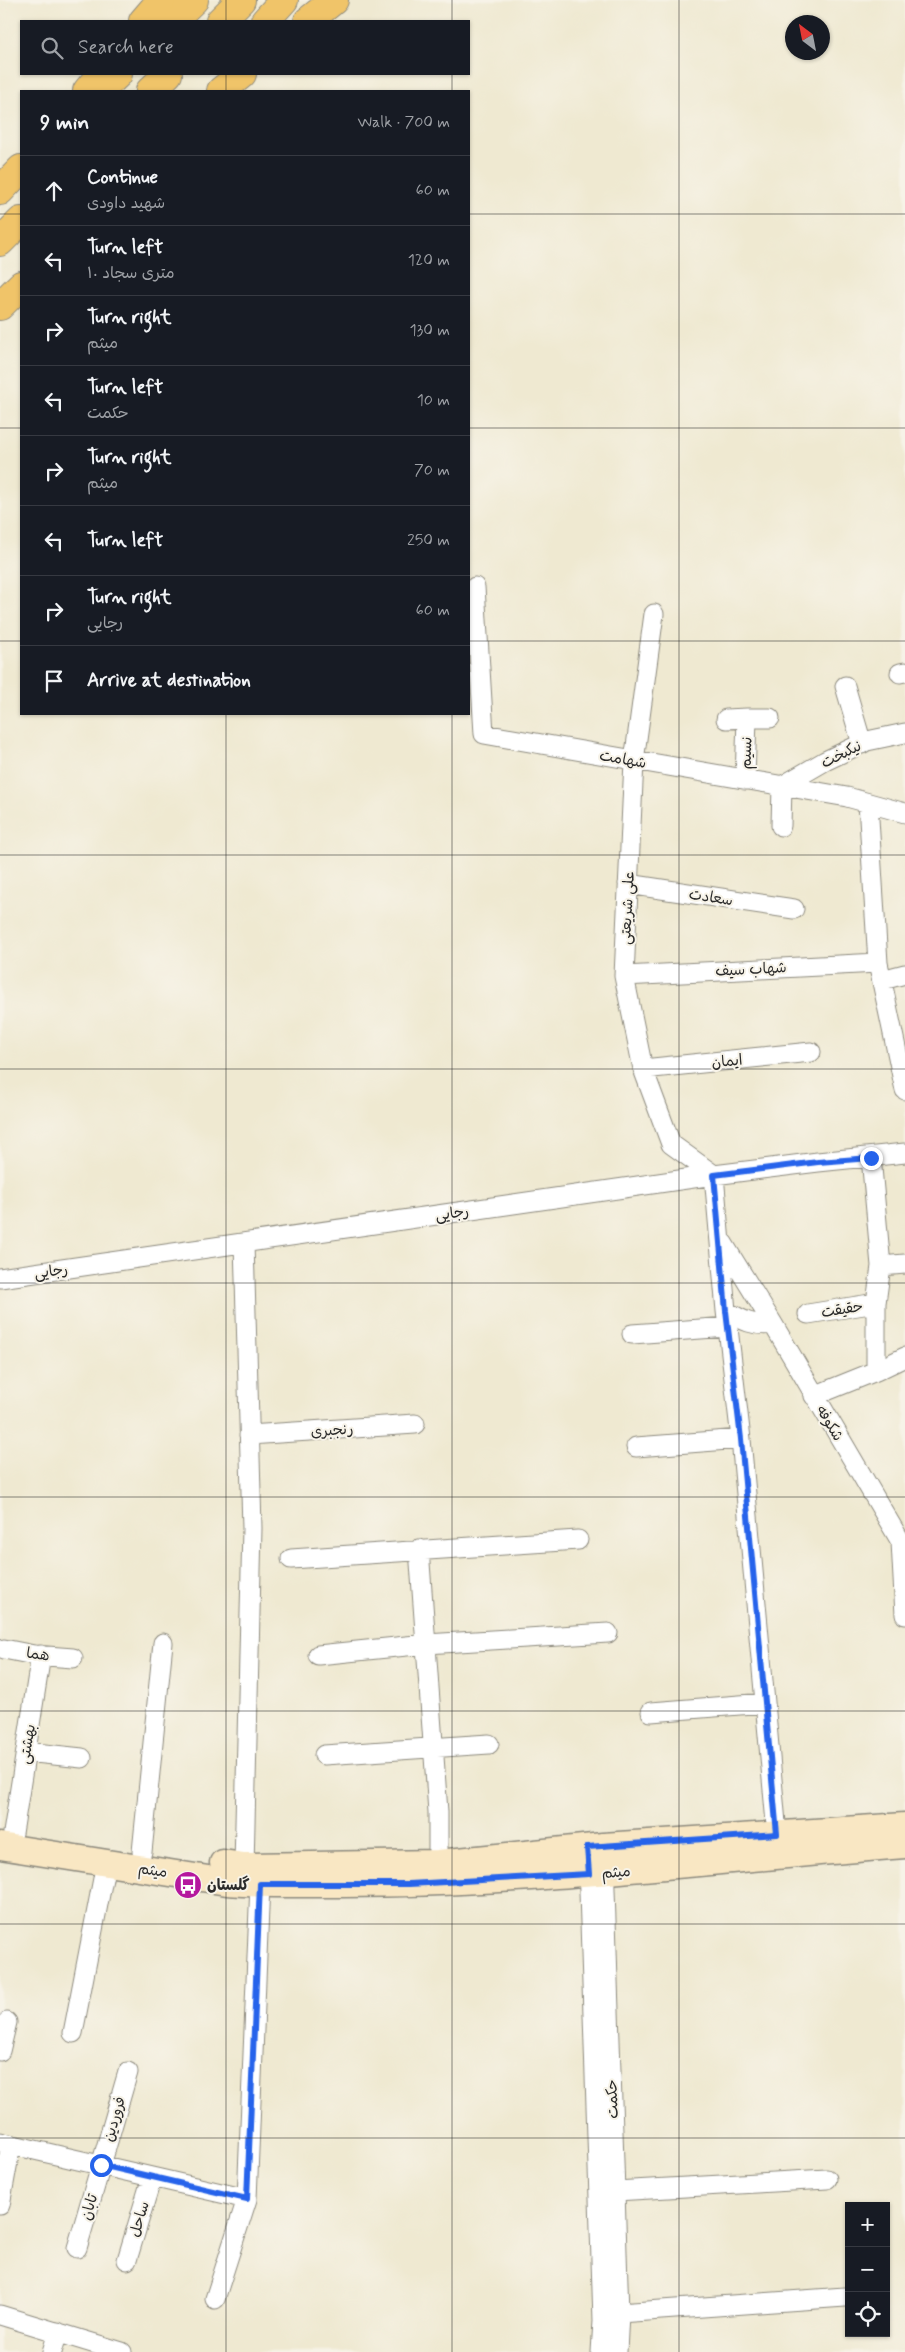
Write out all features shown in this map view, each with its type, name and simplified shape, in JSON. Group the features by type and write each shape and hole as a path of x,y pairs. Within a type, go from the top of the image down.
{"main road":[{"path":"144,20 161,0"},
{"path":"173,20 194,0"},
{"path":"221,20 241,0"},
{"path":"266,20 284,0"},
{"path":"309,20 334,0"},
{"path":"88,90 100,75"},
{"path":"101,90 117,75"},
{"path":"151,90 167,75"},
{"path":"203,90 217,75"},
{"path":"222,90 241,75"},
{"path":"0,191 20,170"},
{"path":"0,242 20,222"},
{"name":"میثم","path":"4,1837 106,1863 227,1882 252,1875 438,1863 595,1847 905,1826"},
{"name":"میثم","path":"4,1837 142,1852 252,1875 409,1884 597,1874 785,1854 905,1845"}],"street":[{"name":"شهامت","path":"475,587 484,734 847,797 905,813"},
{"name":"علی شریعتی","path":"654,614 634,761 624,976 644,1069 671,1144 714,1175"},
{"path":"845,686 862,744"},
{"path":"747,718 770,718"},
{"name":"نسیم","path":"726,719 747,718 745,780"},
{"name":"نیکبخت","path":"782,786 824,761 862,744 905,733"},
{"path":"781,826 782,786"},
{"path":"868,803 880,972 905,1090"},
{"name":"سعادت","path":"628,884 794,909"},
{"name":"شهاب سیف","path":"624,976 880,972 905,974"},
{"name":"ایمان","path":"644,1069 811,1052"},
{"name":"رجایی","path":"0,1278 714,1175 818,1162 905,1154"},
{"path":"871,1158 881,1266 876,1304 876,1371"},
{"path":"714,1175 727,1319 741,1439 777,1834"},
{"name":"شکوفه","path":"721,1240 773,1324 901,1542 905,1615"},
{"path":"216,2299 247,2199 252,1875 252,1528 244,1243"},
{"path":"881,1266 905,1264"},
{"name":"حقیقت","path":"808,1314 876,1304"},
{"path":"632,1334 727,1319 762,1326 773,1324"},
{"path":"814,1396 876,1371 905,1356"},
{"name":"رنجبری","path":"250,1435 416,1424"},
{"path":"636,1447 741,1439"},
{"path":"292,1559 578,1540"},
{"path":"419,1550 438,1812 438,1863"},
{"path":"318,1654 426,1644 608,1633"},
{"path":"142,1852 164,1643"},
{"name":"هما","path":"4,1649 41,1656 73,1658"},
{"name":"بهشتی","path":"4,1837 26,1752 41,1656"},
{"path":"651,1712 765,1703"},
{"path":"324,1755 489,1744"},
{"path":"26,1752 82,1758"},
{"name":"حکمت","path":"595,1847 615,2191 619,2314 617,2352"},
{"path":"73,2033 106,1863"},
{"name":"حکمت","path":"597,1874 602,2352"},
{"path":"0,2051 7,2022"},
{"name":"فروردین","path":"101,2165 128,2072"},
{"path":"0,2205 6,2143 247,2199"},
{"name":"تابان","path":"77,2248 101,2165"},
{"name":"ساحل","path":"127,2260 152,2177"},
{"path":"615,2191 827,2179"},
{"path":"619,2314 845,2297"},
{"path":"0,2315 122,2352"},
{"path":"52,2352 58,2332"}],"place":[{"name":"گلستان","path":"188,1885"}],"route":[{"path":"101,2165 247,2199 260,1884 409,1884 589,1874 587,1847 777,1834 741,1439 726,1311 714,1175 818,1162 871,1158"}]}
